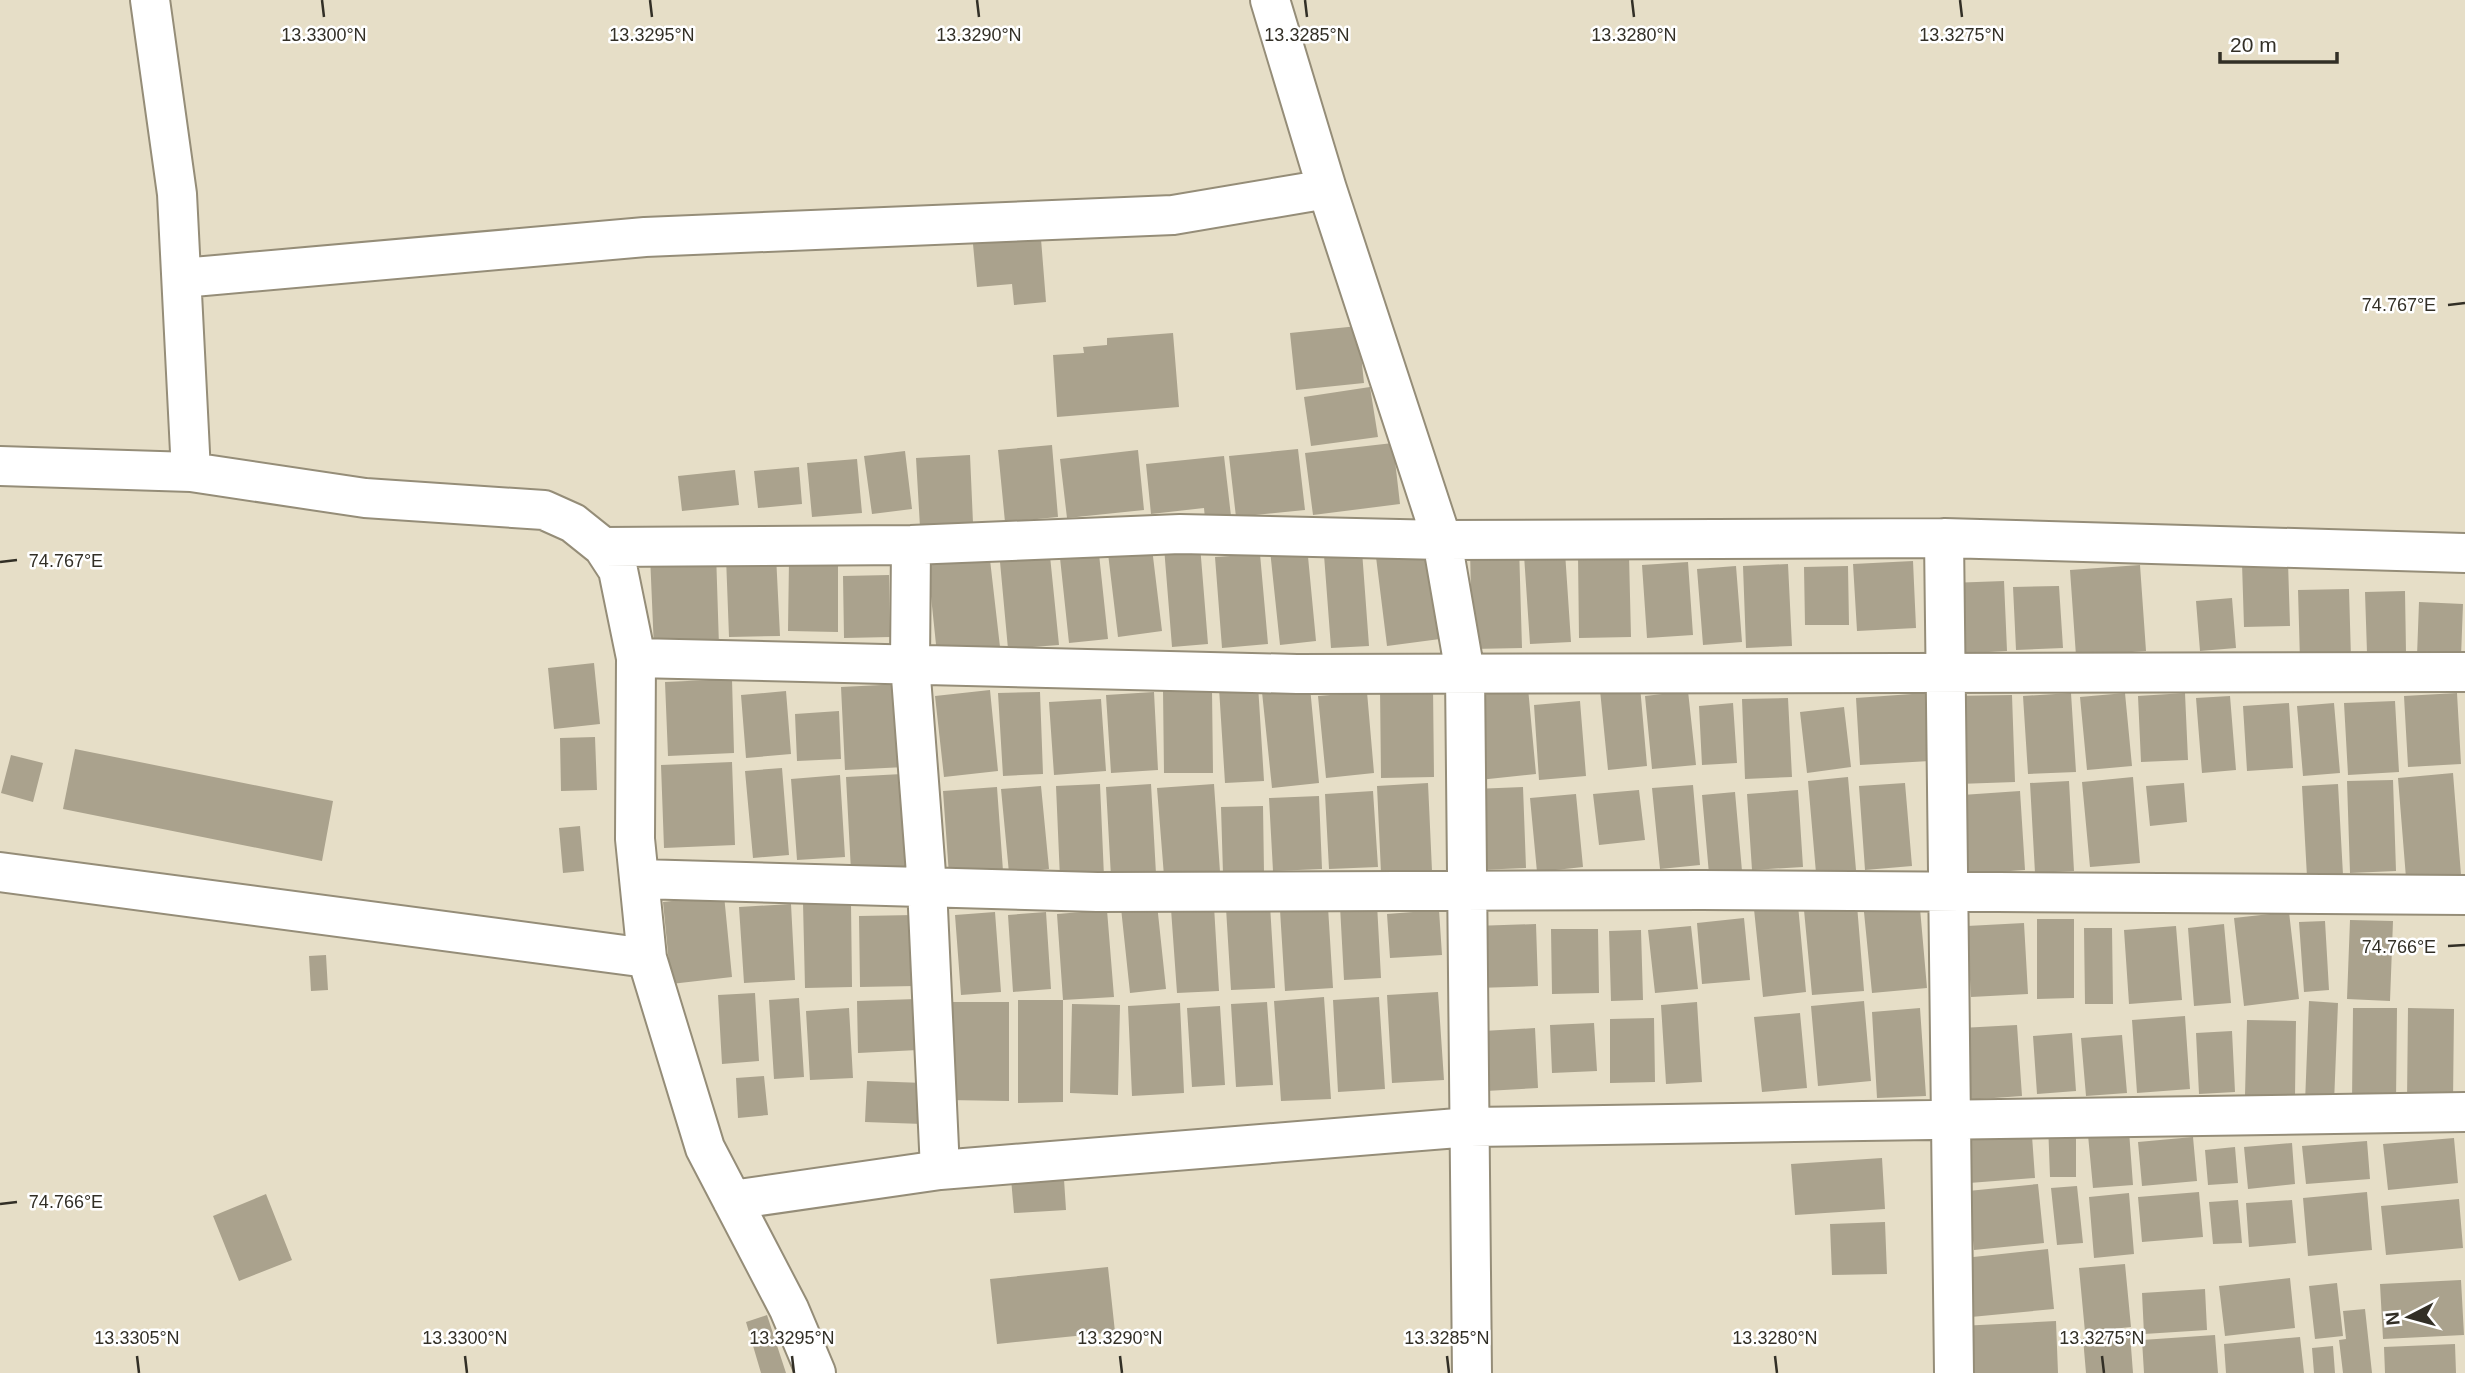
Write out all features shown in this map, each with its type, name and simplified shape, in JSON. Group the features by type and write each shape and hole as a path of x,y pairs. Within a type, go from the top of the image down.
{"street":[{"path":"150,0 177,194 191,472"},
{"path":"1270,0 1327,189 1442,540 1465,673 1472,1373"},
{"path":"182,278 645,237 1173,215 1327,189"},
{"path":"0,466 191,472 365,498 544,510 573,523 603,547 618,570 636,658 635,839 647,958 705,1148 789,1310 816,1373"},
{"path":"603,547 911,545 1180,534 1442,540 1944,538 2465,553"},
{"path":"1944,538 1954,1373"},
{"path":"911,545 910,664 927,887 940,1170"},
{"path":"636,658 1297,674 2465,672"},
{"path":"0,872 647,958"},
{"path":"639,879 1097,892 2465,895"},
{"path":"732,1200 940,1170 1470,1127 2465,1112"}],"building":[{"path":"1041,239 1046,302 1014,305 1012,284 977,287 973,244"},
{"path":"1358,326 1364,383 1296,390 1290,333"},
{"path":"1173,333 1179,407 1057,417 1053,355 1084,353 1083,347 1107,345 1107,338"},
{"path":"1370,387 1378,437 1311,446 1304,397"},
{"path":"1393,443 1400,504 1313,515 1305,453"},
{"path":"1052,445 1058,517 1005,522 998,450"},
{"path":"1298,449 1305,510 1236,517 1229,456"},
{"path":"1138,450 1144,510 1067,518 1060,459"},
{"path":"905,451 912,509 872,514 864,456"},
{"path":"970,455 973,523 920,527 916,458"},
{"path":"1224,456 1231,516 1205,519 1204,508 1151,514 1146,464"},
{"path":"857,459 862,513 812,517 807,463"},
{"path":"799,467 802,504 758,508 754,471"},
{"path":"735,470 739,505 682,511 678,476"},
{"path":"1151,540 1162,631 1118,637 1107,545"},
{"path":"1200,545 1208,644 1172,647 1164,547"},
{"path":"1049,546 1059,645 1008,649 999,551"},
{"path":"1307,546 1316,641 1280,645 1270,550"},
{"path":"1519,546 1522,648 1472,649 1470,548"},
{"path":"1429,550 1440,639 1387,646 1376,557"},
{"path":"989,551 1000,647 937,654 927,558"},
{"path":"1362,551 1369,646 1331,648 1324,555"},
{"path":"716,552 719,646 654,649 650,555"},
{"path":"1565,552 1571,642 1530,644 1524,555"},
{"path":"1099,554 1108,639 1069,643 1060,558"},
{"path":"1260,554 1268,644 1222,648 1215,557"},
{"path":"776,555 780,636 729,637 726,557"},
{"path":"1629,555 1631,637 1579,638 1578,556"},
{"path":"789,560 838,561 838,632 788,631"},
{"path":"1913,561 1916,628 1857,631 1853,564"},
{"path":"1688,562 1693,635 1647,638 1642,565"},
{"path":"2288,562 2290,626 2244,627 2242,563"},
{"path":"1788,564 1792,646 1746,648 1743,566"},
{"path":"2140,565 2146,651 2076,656 2070,570"},
{"path":"1736,566 1742,642 1703,645 1697,569"},
{"path":"1848,566 1849,625 1805,625 1804,567"},
{"path":"889,575 890,637 844,638 843,576"},
{"path":"2004,581 2007,651 1952,654 1949,583"},
{"path":"2059,586 2063,648 2016,650 2013,587"},
{"path":"2349,589 2351,659 2300,661 2298,590"},
{"path":"2405,591 2406,653 2367,653 2365,592"},
{"path":"2232,598 2236,648 2200,651 2196,601"},
{"path":"2419,602 2463,604 2461,657 2417,656"},
{"path":"594,663 600,724 554,729 548,668"},
{"path":"732,679 734,753 668,756 665,682"},
{"path":"901,684 905,767 845,770 841,687"},
{"path":"1258,685 1264,781 1225,783 1219,688"},
{"path":"1640,686 1647,766 1608,770 1600,690"},
{"path":"1310,687 1319,783 1272,788 1262,692"},
{"path":"1380,687 1433,687 1434,777 1381,778"},
{"path":"1528,688 1536,774 1479,780 1471,692"},
{"path":"990,690 998,771 944,777 935,696"},
{"path":"1163,690 1212,690 1213,773 1164,773"},
{"path":"786,691 791,754 746,758 741,695"},
{"path":"1688,691 1696,765 1652,769 1645,696"},
{"path":"1040,692 1043,774 1003,776 998,693"},
{"path":"1154,692 1158,770 1111,773 1106,695"},
{"path":"1367,692 1374,773 1326,778 1318,696"},
{"path":"1926,693 1930,761 1860,765 1856,698"},
{"path":"2071,693 2076,772 2028,774 2023,696"},
{"path":"2125,693 2132,766 2087,770 2080,697"},
{"path":"2185,693 2188,760 2141,762 2138,696"},
{"path":"2457,693 2461,764 2408,767 2404,696"},
{"path":"2012,695 2015,782 1958,784 1954,696"},
{"path":"2230,696 2236,770 2202,773 2196,698"},
{"path":"1788,698 1792,777 1745,779 1742,699"},
{"path":"1101,699 1106,771 1054,775 1049,702"},
{"path":"1580,701 1586,776 1539,780 1534,705"},
{"path":"2395,701 2399,772 2348,775 2344,703"},
{"path":"1733,703 1737,763 1702,765 1699,706"},
{"path":"2289,703 2293,768 2247,771 2243,706"},
{"path":"2334,703 2340,773 2303,776 2297,706"},
{"path":"1844,707 1851,767 1807,773 1800,712"},
{"path":"839,711 841,759 797,761 795,714"},
{"path":"595,737 597,790 561,791 560,738"},
{"path":"75,749 333,801 322,861 63,809"},
{"path":"11,755 43,763 33,802 1,793"},
{"path":"732,762 735,845 664,848 661,765"},
{"path":"782,768 789,855 753,858 745,771"},
{"path":"2453,773 2461,875 2406,878 2398,778"},
{"path":"902,774 908,868 851,871 846,777"},
{"path":"840,775 845,857 797,860 791,779"},
{"path":"1848,777 1856,870 1816,873 1808,781"},
{"path":"2133,777 2140,863 2090,867 2082,782"},
{"path":"2393,780 2396,871 2350,873 2347,781"},
{"path":"2069,781 2074,871 2035,873 2030,783"},
{"path":"1428,783 1432,871 1381,873 1377,786"},
{"path":"1905,783 1912,866 1865,870 1859,786"},
{"path":"2184,783 2187,822 2150,826 2146,786"},
{"path":"1100,784 1104,877 1060,879 1056,786"},
{"path":"1151,784 1156,874 1111,877 1106,787"},
{"path":"1214,784 1220,872 1164,876 1157,788"},
{"path":"2338,784 2343,875 2307,877 2302,786"},
{"path":"1693,785 1700,865 1660,869 1652,788"},
{"path":"1041,786 1049,869 1009,873 1001,789"},
{"path":"997,787 1003,871 949,875 943,791"},
{"path":"1523,787 1526,868 1478,870 1474,789"},
{"path":"1639,790 1645,840 1599,845 1593,794"},
{"path":"1798,790 1803,867 1752,870 1747,794"},
{"path":"1373,791 1378,867 1329,869 1325,794"},
{"path":"2020,791 2025,870 1967,874 1962,795"},
{"path":"1735,792 1742,871 1709,874 1702,795"},
{"path":"1576,794 1583,867 1537,872 1530,798"},
{"path":"1319,796 1322,869 1273,871 1269,798"},
{"path":"1263,806 1264,873 1223,874 1221,807"},
{"path":"580,826 584,871 563,873 559,828"},
{"path":"724,895 732,977 671,984 663,902"},
{"path":"1919,897 1927,988 1872,993 1863,902"},
{"path":"803,903 851,903 852,987 805,988"},
{"path":"791,904 795,980 744,983 739,907"},
{"path":"1157,904 1166,989 1130,993 1121,908"},
{"path":"1377,904 1381,978 1344,980 1340,906"},
{"path":"1270,905 1275,988 1231,990 1226,908"},
{"path":"1798,905 1806,992 1763,997 1754,909"},
{"path":"1857,905 1864,991 1812,995 1804,910"},
{"path":"1214,906 1219,991 1177,993 1171,909"},
{"path":"1328,907 1333,988 1285,991 1280,910"},
{"path":"1107,910 1114,997 1063,1000 1057,914"},
{"path":"1439,910 1442,955 1390,958 1387,914"},
{"path":"995,912 1001,992 961,995 955,915"},
{"path":"1046,912 1051,989 1013,992 1008,915"},
{"path":"2289,912 2299,999 2244,1006 2234,918"},
{"path":"914,915 915,986 860,987 859,916"},
{"path":"1744,918 1750,980 1702,984 1697,923"},
{"path":"2037,919 2074,919 2074,998 2037,999"},
{"path":"2350,920 2393,921 2390,1001 2347,999"},
{"path":"2325,921 2329,990 2304,992 2299,922"},
{"path":"2024,923 2028,994 1971,997 1967,926"},
{"path":"1536,924 1538,986 1476,988 1474,926"},
{"path":"2224,924 2231,1003 2194,1006 2188,928"},
{"path":"1691,926 1698,989 1655,993 1648,930"},
{"path":"2176,926 2182,1000 2129,1004 2124,930"},
{"path":"2084,928 2112,928 2113,1004 2085,1004"},
{"path":"1551,929 1598,929 1599,993 1552,994"},
{"path":"1641,930 1643,1000 1611,1001 1609,931"},
{"path":"326,955 328,990 311,991 309,956"},
{"path":"1438,992 1444,1080 1392,1083 1387,995"},
{"path":"755,993 759,1061 722,1064 718,995"},
{"path":"1324,997 1331,1099 1281,1101 1274,1001"},
{"path":"1379,997 1385,1089 1338,1092 1333,1000"},
{"path":"799,998 804,1077 774,1079 769,1000"},
{"path":"916,999 918,1050 858,1053 857,1001"},
{"path":"1018,1000 1063,1000 1063,1102 1018,1103"},
{"path":"1864,1001 1871,1081 1818,1086 1811,1006"},
{"path":"2309,1001 2338,1003 2334,1103 2305,1103"},
{"path":"948,1002 1009,1002 1009,1101 947,1100"},
{"path":"1267,1002 1273,1085 1236,1087 1231,1004"},
{"path":"1697,1002 1702,1082 1666,1084 1661,1005"},
{"path":"1180,1003 1184,1093 1132,1096 1128,1006"},
{"path":"1072,1004 1120,1005 1118,1095 1070,1093"},
{"path":"1220,1006 1225,1085 1192,1087 1187,1008"},
{"path":"849,1008 853,1078 810,1080 806,1011"},
{"path":"1920,1008 1926,1096 1877,1098 1872,1012"},
{"path":"2353,1008 2397,1008 2396,1103 2352,1103"},
{"path":"2408,1008 2454,1009 2453,1103 2407,1103"},
{"path":"1800,1013 1807,1088 1762,1092 1754,1017"},
{"path":"2185,1016 2190,1089 2137,1093 2132,1020"},
{"path":"1654,1018 1655,1082 1610,1083 1610,1019"},
{"path":"2247,1020 2296,1021 2295,1096 2245,1095"},
{"path":"1594,1023 1597,1071 1552,1073 1550,1025"},
{"path":"2017,1025 2022,1096 1966,1100 1961,1028"},
{"path":"1535,1028 1538,1088 1486,1091 1483,1031"},
{"path":"2232,1031 2235,1092 2199,1094 2196,1033"},
{"path":"2072,1033 2076,1091 2037,1094 2033,1036"},
{"path":"2122,1035 2127,1093 2086,1096 2081,1038"},
{"path":"764,1076 768,1115 738,1118 736,1078"},
{"path":"867,1081 925,1083 923,1124 865,1122"},
{"path":"2031,1122 2035,1178 1969,1183 1964,1127"},
{"path":"2076,1122 2076,1177 2050,1177 2048,1123"},
{"path":"2129,1131 2133,1185 2093,1188 2088,1135"},
{"path":"2193,1137 2197,1181 2142,1186 2138,1142"},
{"path":"2454,1138 2458,1183 2388,1190 2383,1144"},
{"path":"2367,1141 2370,1179 2306,1184 2302,1146"},
{"path":"2292,1143 2295,1184 2248,1189 2244,1147"},
{"path":"2235,1147 2238,1183 2208,1185 2205,1150"},
{"path":"1882,1158 1885,1209 1795,1215 1791,1164"},
{"path":"1063,1164 1066,1210 1014,1213 1010,1167"},
{"path":"2038,1184 2044,1243 1974,1250 1968,1191"},
{"path":"2077,1186 2083,1243 2057,1245 2051,1188"},
{"path":"2199,1192 2203,1237 2142,1242 2138,1197"},
{"path":"2367,1192 2372,1250 2308,1256 2303,1198"},
{"path":"2129,1193 2134,1254 2094,1258 2089,1197"},
{"path":"266,1194 292,1260 239,1281 213,1216"},
{"path":"2459,1199 2463,1248 2386,1255 2381,1206"},
{"path":"2238,1200 2242,1243 2213,1244 2209,1202"},
{"path":"2292,1200 2296,1243 2249,1247 2246,1203"},
{"path":"1885,1222 1887,1274 1832,1275 1830,1224"},
{"path":"2048,1249 2054,1309 1971,1317 1964,1258"},
{"path":"2125,1264 2131,1327 2085,1332 2079,1268"},
{"path":"1108,1267 1115,1332 997,1344 990,1279"},
{"path":"2290,1278 2295,1328 2225,1336 2219,1286"},
{"path":"2461,1280 2464,1335 2383,1339 2380,1284"},
{"path":"2337,1283 2343,1336 2315,1339 2309,1286"},
{"path":"2205,1289 2207,1330 2144,1334 2142,1293"},
{"path":"2365,1309 2372,1373 2343,1373 2339,1340 2346,1339 2343,1311"},
{"path":"767,1315 786,1373 761,1373 746,1322"},
{"path":"2056,1321 2058,1373 1963,1373 1960,1326"},
{"path":"2130,1334 2133,1373 2086,1373 2083,1338"},
{"path":"2215,1335 2218,1373 2144,1373 2142,1340"},
{"path":"2300,1337 2304,1373 2226,1373 2224,1344"},
{"path":"2455,1344 2456,1373 2385,1373 2384,1347"},
{"path":"2333,1346 2335,1373 2314,1373 2312,1348"}]}
